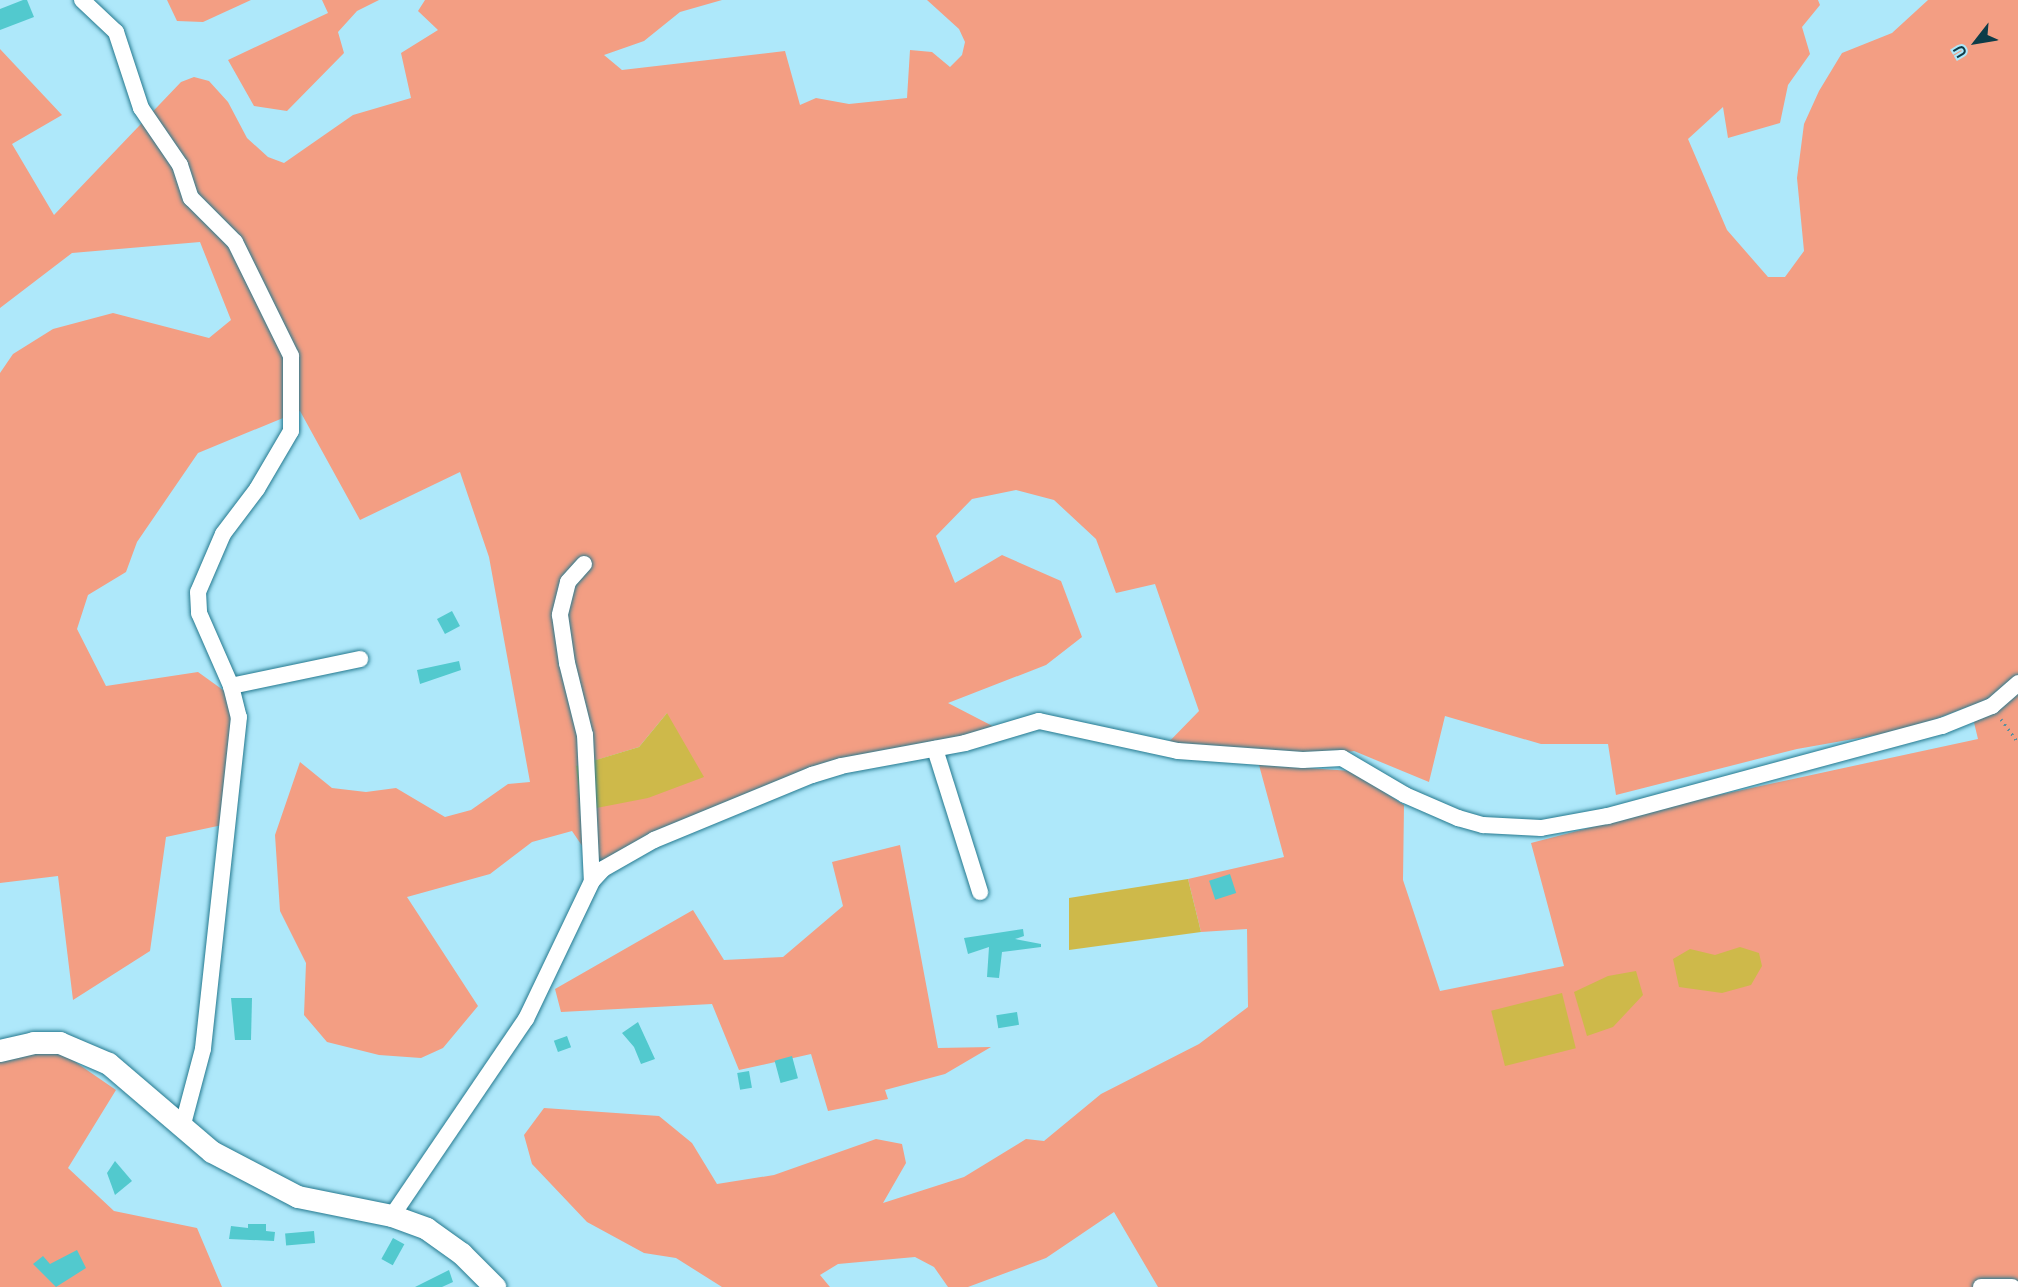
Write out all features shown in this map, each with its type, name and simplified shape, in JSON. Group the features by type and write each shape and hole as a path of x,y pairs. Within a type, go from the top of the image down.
{"main road":[{"path":"0,1051 34,1043 60,1043 109,1064 133,1080 182,1128 213,1152 298,1197 392,1216 428,1229 462,1254 495,1287"}],"street":[{"path":"82,0 116,32 141,108 180,165 191,198 235,242 291,356 291,431 257,489 223,534 198,592 199,613 231,686 239,717 221,857 212,974 203,1049 182,1128"},
{"path":"584,564 568,582 560,615 567,663 585,735 592,881"},
{"path":"231,686 360,658"},
{"path":"392,1216 526,1019 592,881 611,864 654,840 812,776 935,749 1038,721 1178,751 1303,760 1342,758 1406,795 1458,818 1483,825 1541,828 1600,818 1942,726 1992,706 2018,683"},
{"path":"935,749 980,892"},
{"path":"1981,1287 2012,1287"}],"path":[{"path":"1992,706 2018,742"}],"shaded area":[{"path":"167,0 251,0 203,22 177,21"},
{"path":"322,0 379,0 357,11 338,32 344,53 287,111 254,106 228,60 328,13"},
{"path":"425,0 722,0 680,12 644,41 604,55 622,70 785,51 800,105 816,98 849,104 907,98 910,50 932,52 950,67 962,55 965,42 959,29 927,0 1818,0 1820,5 1802,27 1810,54 1788,85 1780,123 1728,138 1723,107 1688,139 1727,230 1768,277 1785,277 1804,251 1797,178 1804,124 1819,91 1842,53 1892,33 1928,0 2018,0 2018,1287 1158,1287 1114,1212 1046,1258 968,1287 948,1287 934,1267 915,1257 838,1264 820,1275 830,1287 722,1287 676,1258 644,1253 587,1222 532,1164 524,1135 544,1108 659,1116 692,1143 717,1184 774,1175 876,1139 902,1144 906,1163 883,1203 964,1177 1026,1139 1044,1141 1101,1094 1199,1044 1248,1007 1247,929 1201,932 1188,879 1284,857 1259,765 1161,750 1199,711 1155,584 1116,593 1096,539 1054,500 1016,490 972,499 936,536 955,583 1002,555 1061,581 1082,637 1046,665 948,703 1006,733 819,766 595,865 572,831 532,842 490,874 407,897 478,1006 443,1048 421,1058 379,1055 327,1042 304,1015 306,963 280,911 275,835 300,762 332,788 366,792 396,788 445,817 471,810 508,784 530,782 489,557 460,472 360,520 300,411 198,453 137,542 126,572 88,595 77,629 106,686 198,672 223,690 235,710 227,824 166,837 150,951 73,1000 58,876 0,883 0,373 13,354 53,329 113,313 209,338 231,320 200,242 72,253 0,308 0,49 62,115 12,144 54,215 181,82 194,77 209,81 228,102 247,138 268,157 284,163 353,115 411,98 401,53 438,30 418,11","holes":["1970,706 1978,739 1700,799 1531,843 1564,966 1440,991 1403,880 1404,805 1352,771 1263,765 1354,751 1429,782 1445,716 1541,744 1608,744 1616,795 1797,749 1910,729","667,713 648,798 577,766 639,747"]},
{"path":"667,713 704,777 648,798 581,811 576,766 639,747"},
{"path":"900,845 938,1048 991,1047 945,1074 885,1090 888,1099 828,1111 811,1054 739,1070 712,1004 561,1012 555,989 693,910 724,960 783,957 843,906 832,862"},
{"path":"1188,879 1201,932 1069,950 1069,898"},
{"path":"1740,947 1759,953 1762,966 1751,985 1722,993 1679,987 1673,959 1690,949 1715,955"},
{"path":"1636,971 1643,995 1613,1027 1587,1036 1574,992 1608,976"},
{"path":"1562,993 1576,1048 1505,1066 1491,1011"},
{"path":"55,1048 116,1090 68,1168 114,1211 197,1228 222,1287 0,1287 0,1056"}],"building":[{"path":"27,0 34,17 0,30 0,9"},
{"path":"452,611 460,626 445,634 437,619"},
{"path":"459,661 461,670 420,684 417,670"},
{"path":"1230,874 1236,893 1215,900 1209,881"},
{"path":"1023,929 1024,936 1015,939 1041,944 1041,947 1002,952 999,978 987,977 989,947 968,954 964,938"},
{"path":"231,998 252,998 251,1040 235,1040"},
{"path":"1017,1012 1019,1025 998,1028 996,1015"},
{"path":"638,1022 655,1059 641,1064 634,1047 622,1033"},
{"path":"567,1036 571,1047 558,1052 554,1041"},
{"path":"792,1056 798,1078 781,1083 775,1061"},
{"path":"749,1071 752,1088 740,1090 737,1073"},
{"path":"115,1161 132,1181 115,1195 107,1173"},
{"path":"248,1224 266,1224 266,1231 275,1232 274,1241 229,1239 231,1226 248,1228"},
{"path":"314,1231 315,1243 286,1245 285,1234"},
{"path":"393,1238 404,1244 393,1265 381,1259"},
{"path":"77,1250 86,1268 56,1287 33,1264 43,1256 50,1264"},
{"path":"449,1270 453,1282 442,1287 415,1287"}]}
